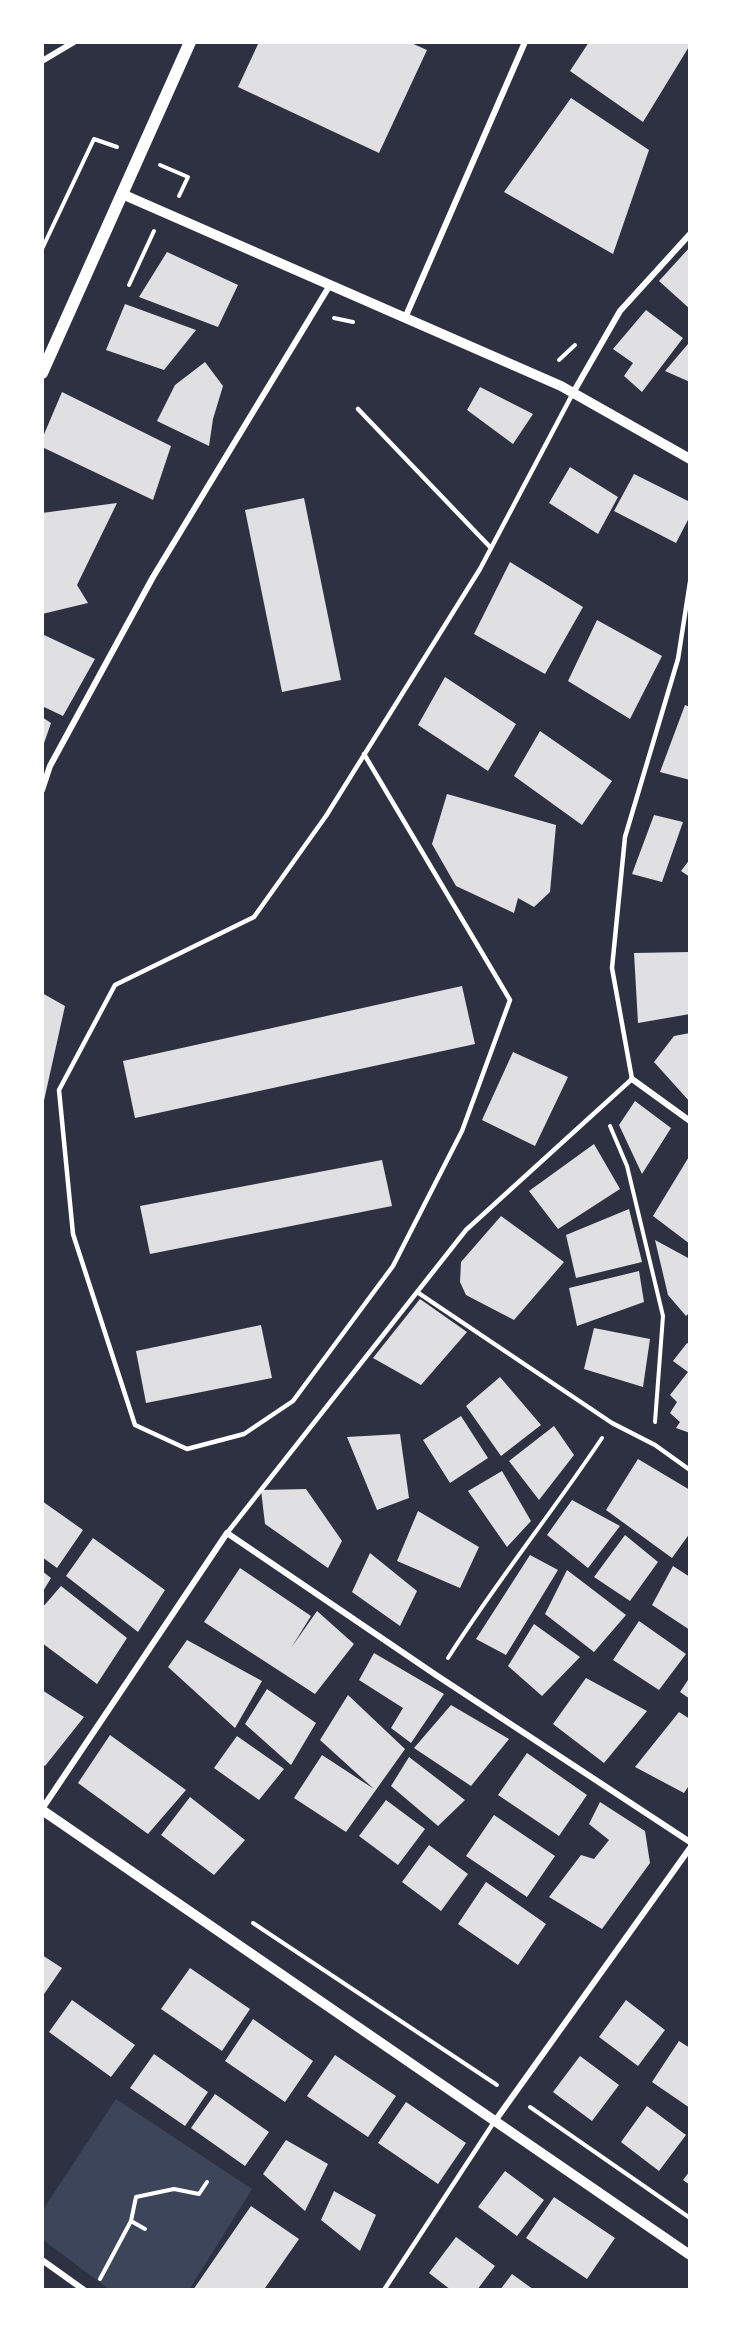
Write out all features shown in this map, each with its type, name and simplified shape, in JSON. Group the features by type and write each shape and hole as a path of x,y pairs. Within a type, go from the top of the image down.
{"main road":[{"path":"42,373 190,42"}],"street":[{"path":"42,61 74,42"},
{"path":"405,318 525,42"},
{"path":"122,194 573,393 690,459"},
{"path":"573,393 620,311 690,234"},
{"path":"42,790 51,766 153,577 330,285"},
{"path":"632,1079 690,1121"},
{"path":"690,1842 436,1675 227,1533 42,1809 690,2255"},
{"path":"495,2121 690,1848"},
{"path":"42,2260 84,2290"}],"lane":[{"path":"364,754 510,1000 462,1131 393,1266 293,1401 244,1434 187,1449 135,1425 73,1234 59,1090 116,985 254,916 326,816 364,754 491,548 573,393"},
{"path":"357,409 491,548"},
{"path":"227,1533 479,1217 632,1079 612,968 625,837 678,660 690,582"},
{"path":"417,1292 612,1423 655,1445 690,1470"},
{"path":"384,2290 495,2121"}],"path":[{"path":"602,1106 627,1166 663,1316 655,1403 655,1445"},
{"path":"436,1675 475,1615 561,1499 612,1423"},
{"path":"243,1917 513,2095 690,2218"},
{"path":"99,2280 131,2221 136,2197 174,2189 199,2194 207,2182"},
{"path":"131,2221 145,2229"}],"shaded area":[{"path":"116,2099 252,2189 189,2290 110,2290 42,2239 42,2211"}],"building":[{"path":"259,42 409,42 427,50 379,153 238,87"},
{"path":"589,42 690,42 690,45 643,122 570,71"},
{"path":"571,98 649,150 613,254 504,192"},
{"path":"690,247 690,309 659,281"},
{"path":"167,252 238,285 218,327 139,297"},
{"path":"125,304 196,330 164,370 106,350"},
{"path":"646,310 683,338 642,392 624,376 633,363 613,349"},
{"path":"688,344 690,345 690,382 665,371"},
{"path":"205,362 223,386 213,419 209,446 157,421 175,385"},
{"path":"480,387 533,414 513,444 467,410"},
{"path":"62,392 171,446 153,500 42,447 42,439"},
{"path":"570,467 618,497 598,534 549,503"},
{"path":"634,474 690,502 690,516 676,543 614,511"},
{"path":"304,498 341,680 282,692 245,510"},
{"path":"117,503 77,585 88,603 42,614 42,513"},
{"path":"510,562 583,607 545,674 474,634"},
{"path":"597,620 662,656 630,719 568,681"},
{"path":"42,634 95,659 63,716 42,706"},
{"path":"445,677 516,724 488,771 418,725"},
{"path":"685,705 690,707 690,780 660,772"},
{"path":"42,717 51,723 42,749"},
{"path":"540,731 612,781 582,825 514,776"},
{"path":"447,794 556,825 550,892 534,907 518,898 514,913 456,886 432,844"},
{"path":"654,815 683,822 662,882 632,874"},
{"path":"690,859 690,877 681,871"},
{"path":"690,952 690,1014 638,1023 634,953"},
{"path":"462,986 475,1044 135,1118 123,1061"},
{"path":"42,993 65,1006 43,1105 42,1105"},
{"path":"690,1033 690,1102 654,1062 674,1036"},
{"path":"513,1052 568,1077 535,1146 482,1120"},
{"path":"635,1101 671,1128 642,1174 619,1125"},
{"path":"594,1144 620,1189 558,1229 529,1191"},
{"path":"690,1155 690,1244 653,1216"},
{"path":"382,1160 392,1206 150,1254 140,1206"},
{"path":"629,1209 642,1262 576,1278 566,1235"},
{"path":"501,1216 564,1262 514,1320 466,1295 460,1282 461,1262"},
{"path":"655,1240 690,1259 690,1312 686,1316 668,1295"},
{"path":"639,1271 644,1302 577,1326 569,1288"},
{"path":"420,1299 467,1332 421,1385 373,1358"},
{"path":"261,1325 272,1378 146,1403 136,1351"},
{"path":"594,1328 650,1339 643,1387 584,1369"},
{"path":"687,1343 690,1345 690,1433 676,1428 680,1422 670,1413 677,1402 670,1395 688,1372 673,1361"},
{"path":"500,1377 541,1425 501,1456 466,1406"},
{"path":"461,1416 488,1458 450,1483 423,1440"},
{"path":"554,1426 574,1455 539,1500 509,1461"},
{"path":"400,1434 409,1498 377,1510 347,1437"},
{"path":"638,1459 690,1490 690,1533 672,1558 606,1510"},
{"path":"502,1471 531,1521 507,1547 468,1491"},
{"path":"306,1489 342,1541 328,1568 265,1524 261,1490"},
{"path":"572,1500 620,1526 588,1568 547,1535"},
{"path":"42,1501 83,1530 57,1568 42,1557"},
{"path":"418,1511 479,1547 460,1588 397,1561"},
{"path":"625,1535 658,1562 630,1601 594,1577"},
{"path":"93,1538 165,1590 138,1632 66,1576"},
{"path":"370,1553 417,1591 400,1626 352,1592"},
{"path":"530,1555 558,1570 506,1655 476,1639"},
{"path":"673,1566 690,1577 690,1630 652,1605"},
{"path":"240,1568 311,1616 291,1648 317,1611 354,1644 315,1694 204,1622"},
{"path":"567,1570 626,1615 594,1652 545,1614"},
{"path":"42,1571 51,1578 42,1593"},
{"path":"61,1586 127,1638 97,1684 42,1643 42,1608"},
{"path":"639,1621 686,1654 659,1690 613,1660"},
{"path":"534,1624 580,1657 542,1696 508,1666"},
{"path":"187,1640 262,1681 235,1728 168,1667"},
{"path":"374,1653 444,1694 411,1743 391,1728 403,1708 359,1680"},
{"path":"690,1677 690,1699 680,1692"},
{"path":"586,1678 647,1711 604,1763 553,1724"},
{"path":"267,1689 316,1723 291,1765 245,1724"},
{"path":"42,1690 84,1717 45,1766 42,1764"},
{"path":"348,1695 405,1749 346,1832 294,1798 322,1755 374,1789 320,1740"},
{"path":"451,1705 509,1739 471,1786 414,1748"},
{"path":"679,1712 690,1719 690,1784 684,1793 635,1767"},
{"path":"110,1735 186,1790 148,1834 78,1783"},
{"path":"237,1736 284,1769 259,1800 214,1768"},
{"path":"527,1753 587,1795 559,1836 498,1795"},
{"path":"409,1757 465,1800 438,1826 391,1786"},
{"path":"190,1797 245,1840 214,1875 161,1835"},
{"path":"386,1800 425,1829 398,1865 359,1836"},
{"path":"600,1802 645,1831 650,1863 602,1929 549,1897 581,1855 594,1859 609,1840 589,1824"},
{"path":"494,1815 555,1856 527,1897 466,1856"},
{"path":"429,1845 468,1874 441,1911 402,1882"},
{"path":"486,1882 546,1924 518,1965 458,1924"},
{"path":"42,1955 62,1968 42,1997"},
{"path":"190,1968 250,2009 222,2051 161,2009"},
{"path":"72,2000 135,2045 111,2077 49,2032"},
{"path":"626,2000 665,2030 638,2066 599,2037"},
{"path":"253,2019 313,2061 285,2102 225,2061"},
{"path":"679,2041 690,2048 690,2108 652,2082"},
{"path":"154,2054 208,2092 185,2126 130,2088"},
{"path":"335,2055 396,2096 368,2137 307,2096"},
{"path":"580,2056 619,2085 592,2121 553,2092"},
{"path":"215,2094 269,2132 245,2166 191,2128"},
{"path":"406,2102 466,2143 438,2184 378,2143"},
{"path":"647,2106 686,2135 659,2171 621,2142"},
{"path":"286,2140 328,2164 305,2211 263,2174"},
{"path":"505,2171 544,2200 517,2236 478,2207"},
{"path":"690,2171 690,2185 683,2180"},
{"path":"334,2191 376,2215 360,2251 321,2220"},
{"path":"554,2197 615,2238 587,2279 526,2238"},
{"path":"251,2206 299,2239 265,2288 268,2290 193,2290"},
{"path":"456,2237 495,2266 477,2290 451,2290 429,2273"},
{"path":"512,2274 534,2290 500,2290"}]}
